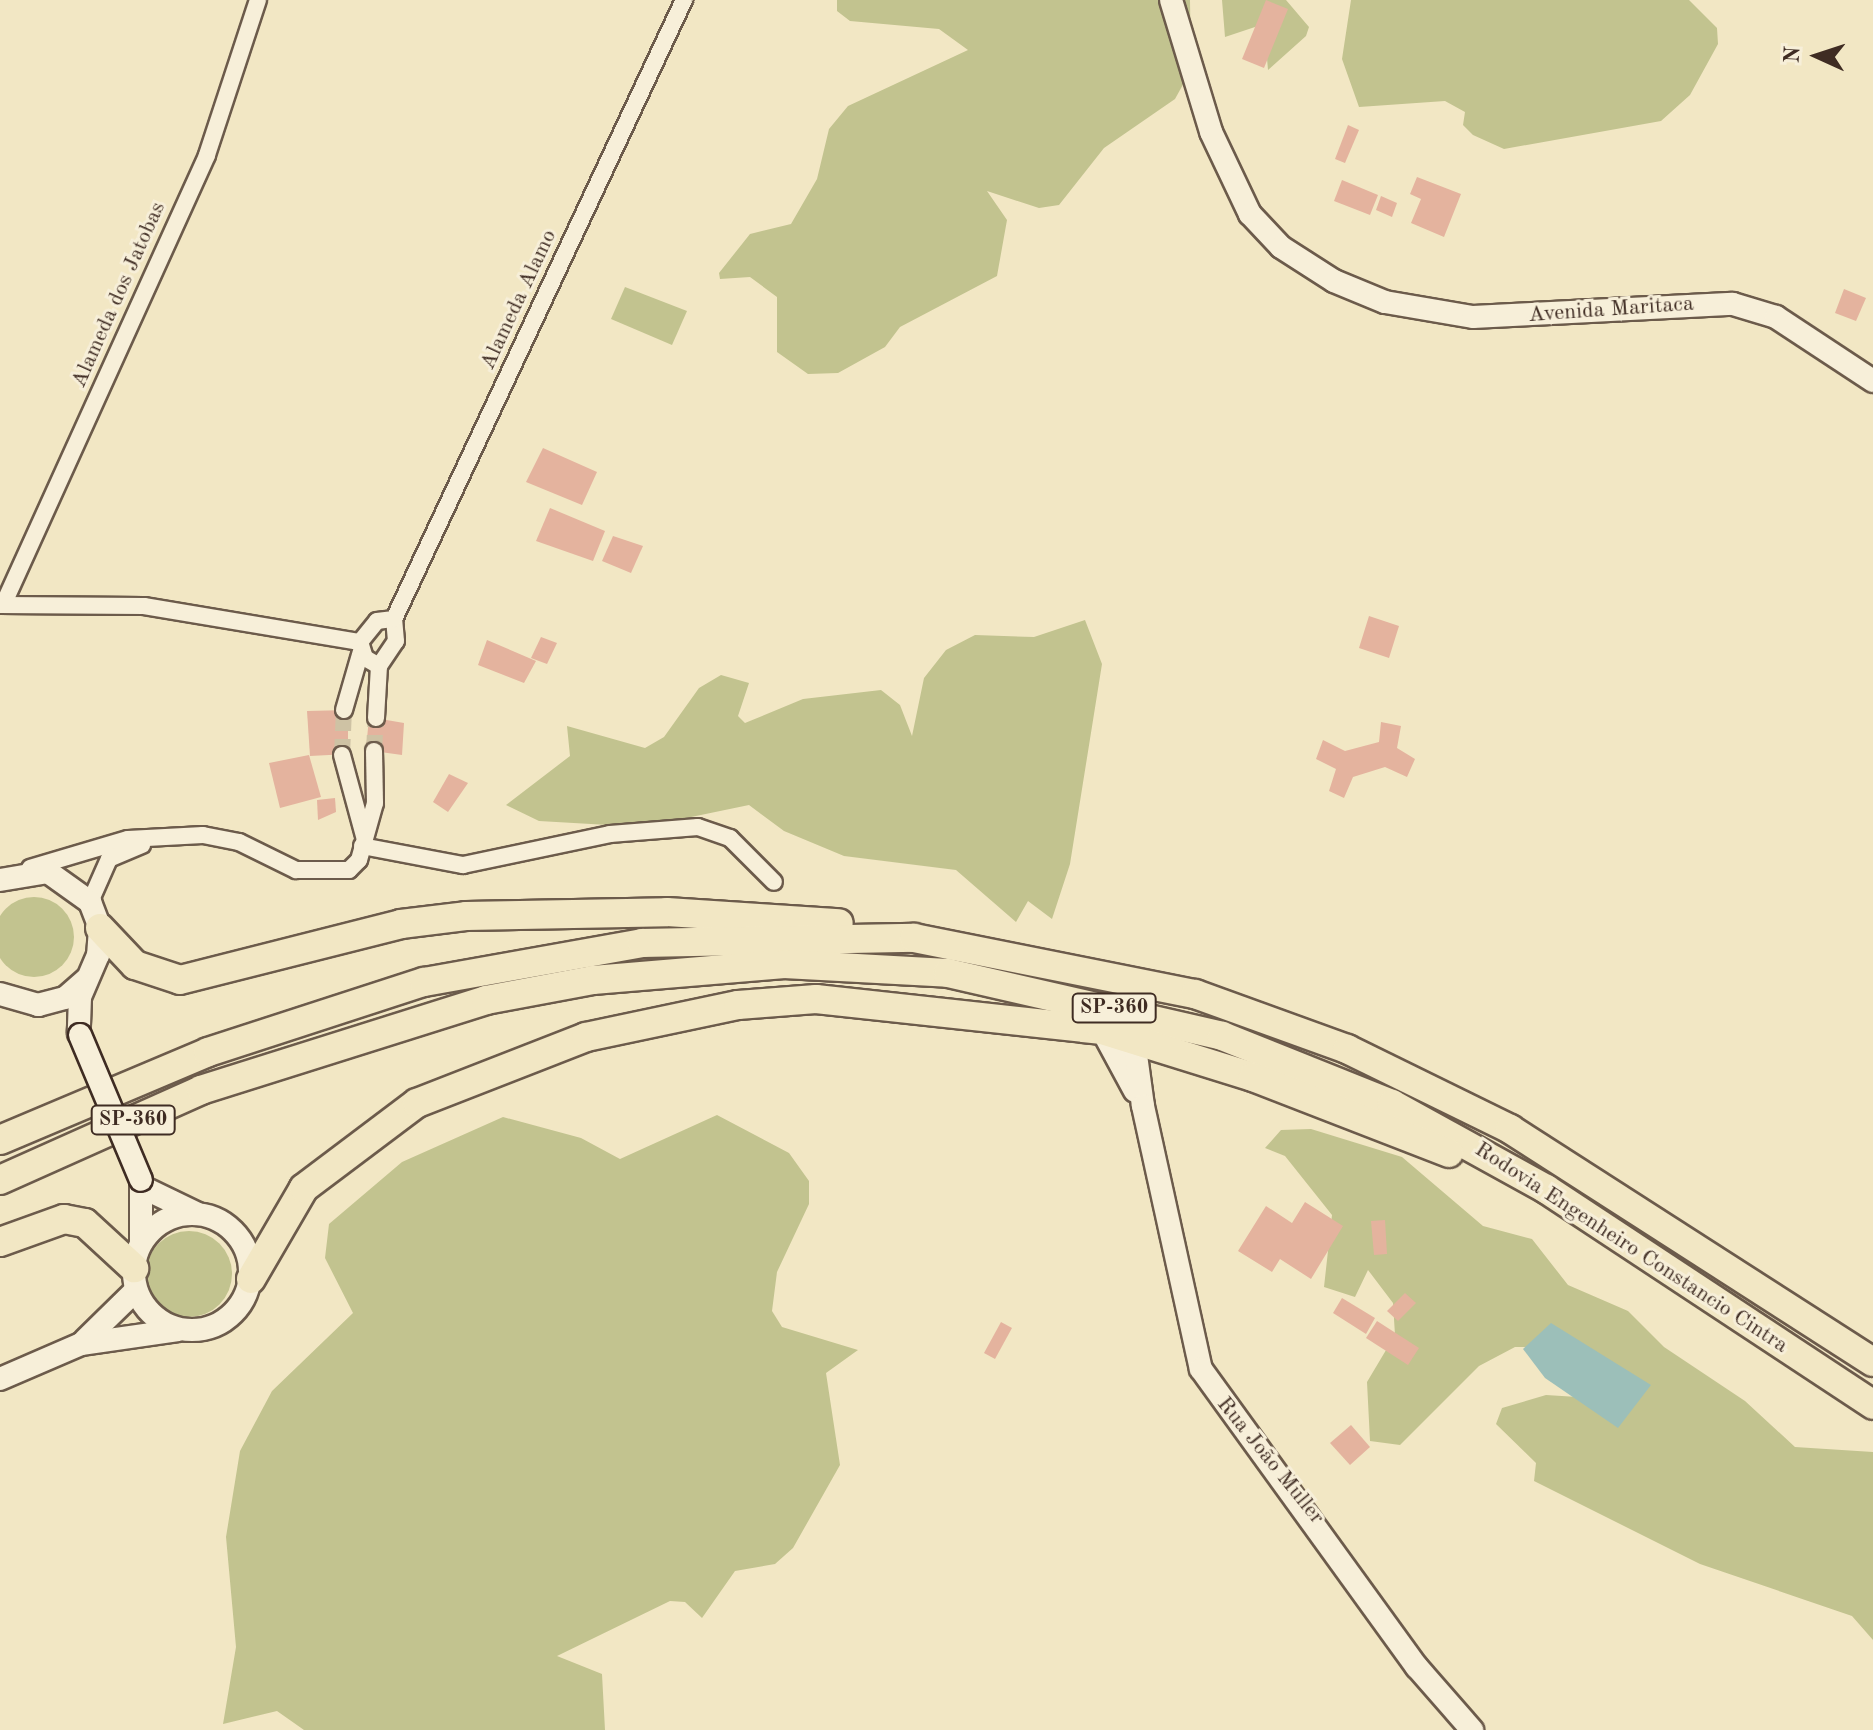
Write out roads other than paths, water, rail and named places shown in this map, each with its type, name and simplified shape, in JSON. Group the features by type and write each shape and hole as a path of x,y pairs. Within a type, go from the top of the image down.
{"highway":[{"path":"95,915 135,965 180,980 386,927 466,916 742,914 914,938"},
{"name":"Rodovia Engenheiro Constancio Cintra","path":"0,1140 208,1052 424,982 642,943 914,938 1195,994 1347,1049 1510,1129 1873,1362"},
{"name":"Rodovia Engenheiro Constancio Cintra","path":"0,1180 201,1090 397,1022 593,980 784,964 948,973 1222,1036 1392,1104 1546,1189 1873,1405"},
{"path":"251,1279 304,1188 364,1136 471,1079 610,1030 695,1011 816,999 1102,1030 1143,1041 1546,1189"},
{"path":"0,1242 64,1219 85,1223 137,1267"}],"street":[{"name":"Alameda dos Jatobas","path":"2,604 207,155 258,0"},
{"name":"Alameda Alamo","path":"376,718 379,666 396,641 394,619 684,0"},
{"name":"Avenida Maritaca","path":"1171,0 1211,132 1250,214 1281,247 1334,281 1385,302 1473,317 1733,304 1776,317 1873,381"},
{"path":"2,604 144,606 361,646 379,666"},
{"path":"344,710 361,646 377,621 394,619"},
{"path":"182,1330 162,1323 137,1267 142,1184 80,1034 86,980 98,955 95,915 109,859 151,842 203,835 239,842 296,870 333,875 359,860 375,803 374,751"},
{"path":"342,755 363,841"},
{"path":"363,841 463,865 610,834 698,827 730,838 774,882"},
{"path":"0,880 128,839 151,842"},
{"path":"22,872 48,872 95,915"},
{"path":"38,1005 65,998 86,980"},
{"path":"0,994 38,1005 80,1034"},
{"path":"1102,1030 1143,1106"},
{"path":"1143,1041 1136,1055 1143,1106"},
{"name":"Rua João Muller","path":"1143,1106 1201,1369 1417,1667 1472,1730"},
{"path":"0,1379 81,1344 182,1330 227,1319 251,1279 238,1234 142,1184"},
{"path":"81,1344 174,1216 196,1213"}],"water":[{"path":"1551,1323 1651,1385 1618,1428 1545,1378 1523,1349"}],"tunnel":[{"path":"342,755 344,710"},
{"path":"374,751 376,718"}]}
